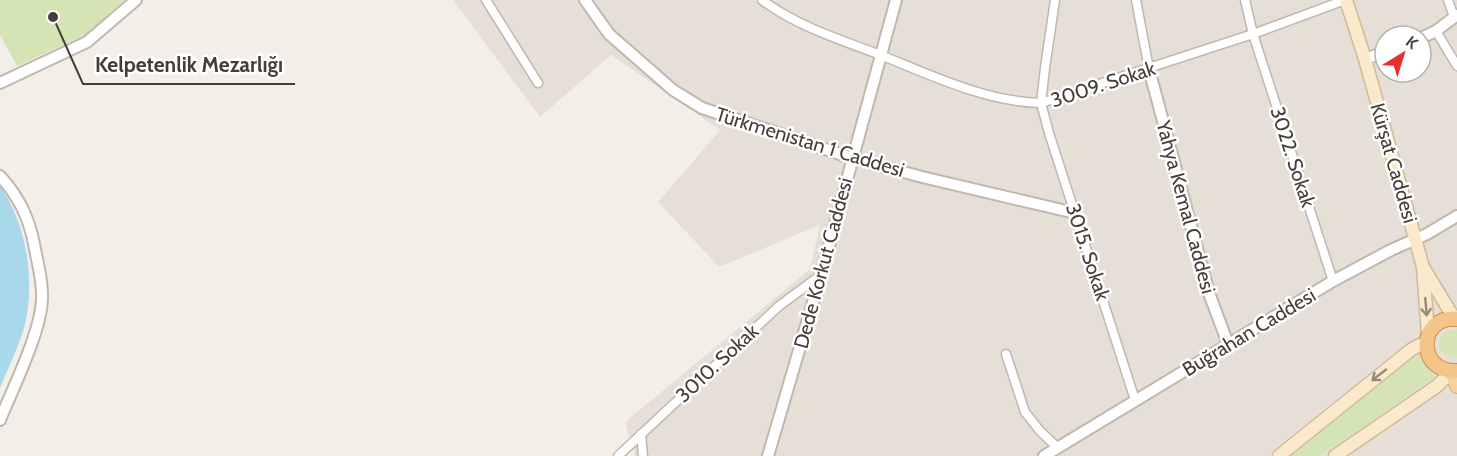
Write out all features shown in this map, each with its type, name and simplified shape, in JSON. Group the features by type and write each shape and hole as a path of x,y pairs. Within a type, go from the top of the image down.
{"highway":[{"path":"1454,371 1435,364 1430,358 1427,338 1439,322 1456,318"}],"main road":[{"name":"Kürşat Caddesi","path":"1345,0 1365,59 1423,267 1427,338"},
{"name":"Kürşat Caddesi","path":"1423,267 1456,318"},
{"path":"1279,456 1427,338"},
{"path":"1454,371 1457,386"},
{"path":"1335,456 1437,386 1454,371"}],"street":[{"path":"0,82 87,42 136,0"},
{"path":"486,0 538,83"},
{"name":"Türkmenistan 1 Caddesi","path":"585,0 609,34 673,90 720,115 852,158 1075,213"},
{"name":"3009. Sokak","path":"762,0 807,27 957,84 1025,103 1041,103 1149,69 1345,0"},
{"name":"Dede Korkut Caddesi","path":"770,452 822,275 896,0"},
{"path":"1041,103 1055,0"},
{"path":"1136,0 1149,69"},
{"name":"3022. Sokak","path":"1245,0 1253,34 1333,281"},
{"path":"1433,32 1456,16 1448,0"},
{"path":"1436,31 1457,66"},
{"path":"1365,59 1373,56"},
{"name":"Yahya Kemal Caddesi","path":"1149,69 1209,293 1228,344"},
{"name":"3015. Sokak","path":"1041,103 1135,400"},
{"path":"0,176 18,198 30,224 41,279 42,299 32,338 0,420"},
{"name":"Buğrahan Caddesi","path":"1044,456 1333,281 1391,250 1416,240 1457,216"},
{"name":"3010. Sokak","path":"618,456 779,306 822,275"},
{"path":"1006,354 1025,412 1058,448"},
{"path":"641,434 643,456"},
{"path":"762,456 770,452"}],"shaded area":[{"path":"453,0 1457,0 1457,456 635,456 625,422 810,269 820,225 719,267 658,202 720,130 611,55 540,117"}],"green space":[{"path":"0,0 124,0 87,34 17,66 0,35"},
{"path":"1457,329 1457,357 1451,357 1443,353 1440,341 1445,332"},
{"path":"1417,354 1435,376 1319,456 1292,456"}],"water":[{"path":"0,186 17,218 23,236 27,254 29,292 24,328 0,388"}],"place":[{"name":"Kelpetenlik Mezarlığı","path":"53,17"}]}
